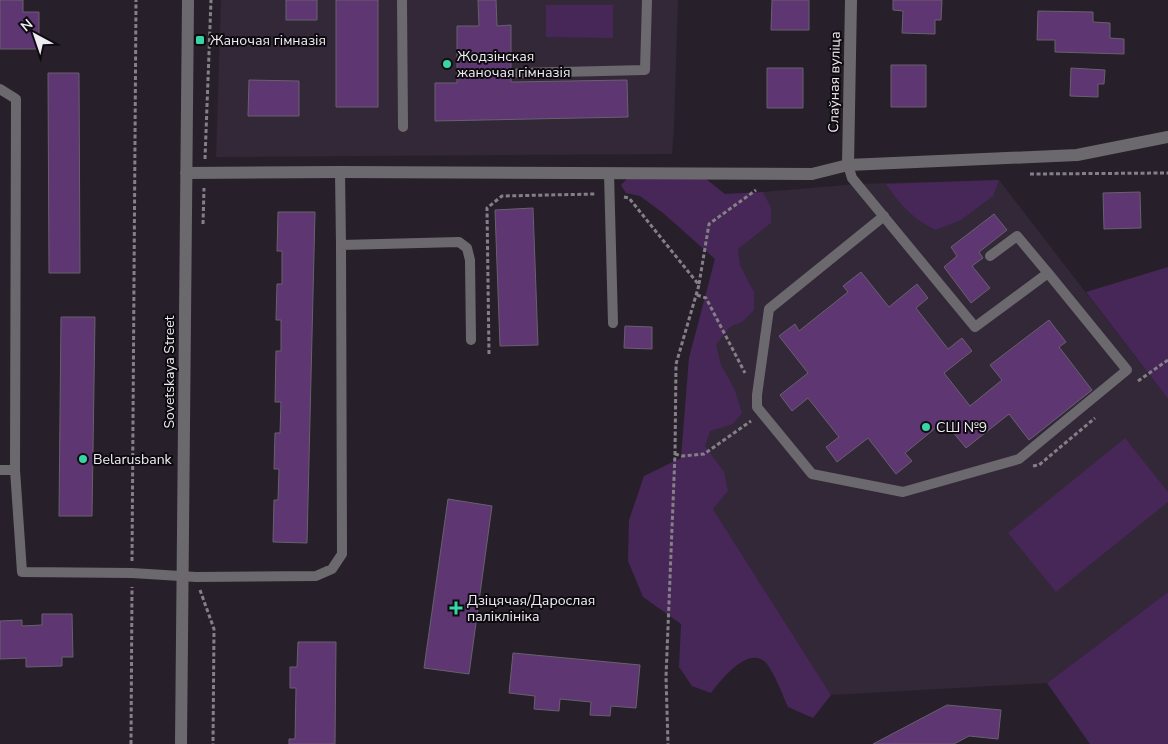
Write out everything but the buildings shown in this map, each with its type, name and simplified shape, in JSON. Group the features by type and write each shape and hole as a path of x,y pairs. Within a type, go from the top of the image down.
{"street":[{"name":"Sovetskaya Street","path":"181,744 188,0"},
{"name":"Слаўная вуліца","path":"848,165 851,0"},
{"path":"186,173 812,174 848,165 1077,155 1168,137"}],"lane":[{"path":"402,0 403,126"},
{"path":"518,73 645,70 647,0"},
{"path":"0,89 16,99 15,470 22,572 132,572 196,577 316,576 332,569 342,554 340,172"},
{"path":"848,165 852,178 975,327 1048,272"},
{"path":"609,173 613,323"},
{"path":"884,216 769,309 757,395 757,408 812,474 903,492 1019,458 1127,370 1048,272 1016,236 990,256"},
{"path":"341,245 458,242 463,245 467,248 470,260 471,340"},
{"path":"0,470 15,470"}],"path":[{"path":"131,744 136,0"},
{"path":"1022,175 1168,173"},
{"path":"668,744 666,677 675,454 676,364 697,295 709,224 760,186"},
{"path":"489,354 487,208 502,196 609,194 629,198 699,285"},
{"path":"697,295 706,298 757,395"},
{"path":"675,454 682,456 704,454 761,412"},
{"path":"196,577 214,629 213,744"}],"shaded area":[{"name":"Жодзінская жаночая гімназія","path":"221,0 678,0 672,154 216,157"},
{"path":"546,5 613,5 613,38 546,37"},
{"path":"627,179 706,179 725,194 763,192 771,208 771,223 738,249 740,265 754,292 754,310 742,322 730,327 716,345 721,365 735,390 742,413 733,424 710,431 705,446 724,472 728,491 713,509 831,695 813,718 788,707 772,672 762,660 754,658 737,665 711,693 692,686 679,667 681,624 643,597 628,561 629,520 644,476 681,458 689,358 715,259 663,213 640,196 626,193 621,185"},
{"name":"СШ №9","path":"999,180 1168,399 1168,592 1047,683 831,695 681,459 689,358 706,298 721,230 763,192 858,184"},
{"path":"999,180 993,196 961,220 936,230 920,221 908,211 886,184"},
{"path":"1168,267 1168,399 1086,292"},
{"path":"1125,438 1168,492 1168,502 1056,592 1008,533"},
{"path":"1168,592 1168,744 1090,744 1047,683"}],"place":[{"name":"Жаночая гімназія","path":"200,40"},
{"name":"Жодзінская жаночая гімназія","path":"447,64"},
{"name":"СШ №9","path":"926,427"},
{"name":"Belarusbank","path":"83,459"},
{"name":"Дзіцячая/Дарослая паліклініка","path":"456,608"}]}
